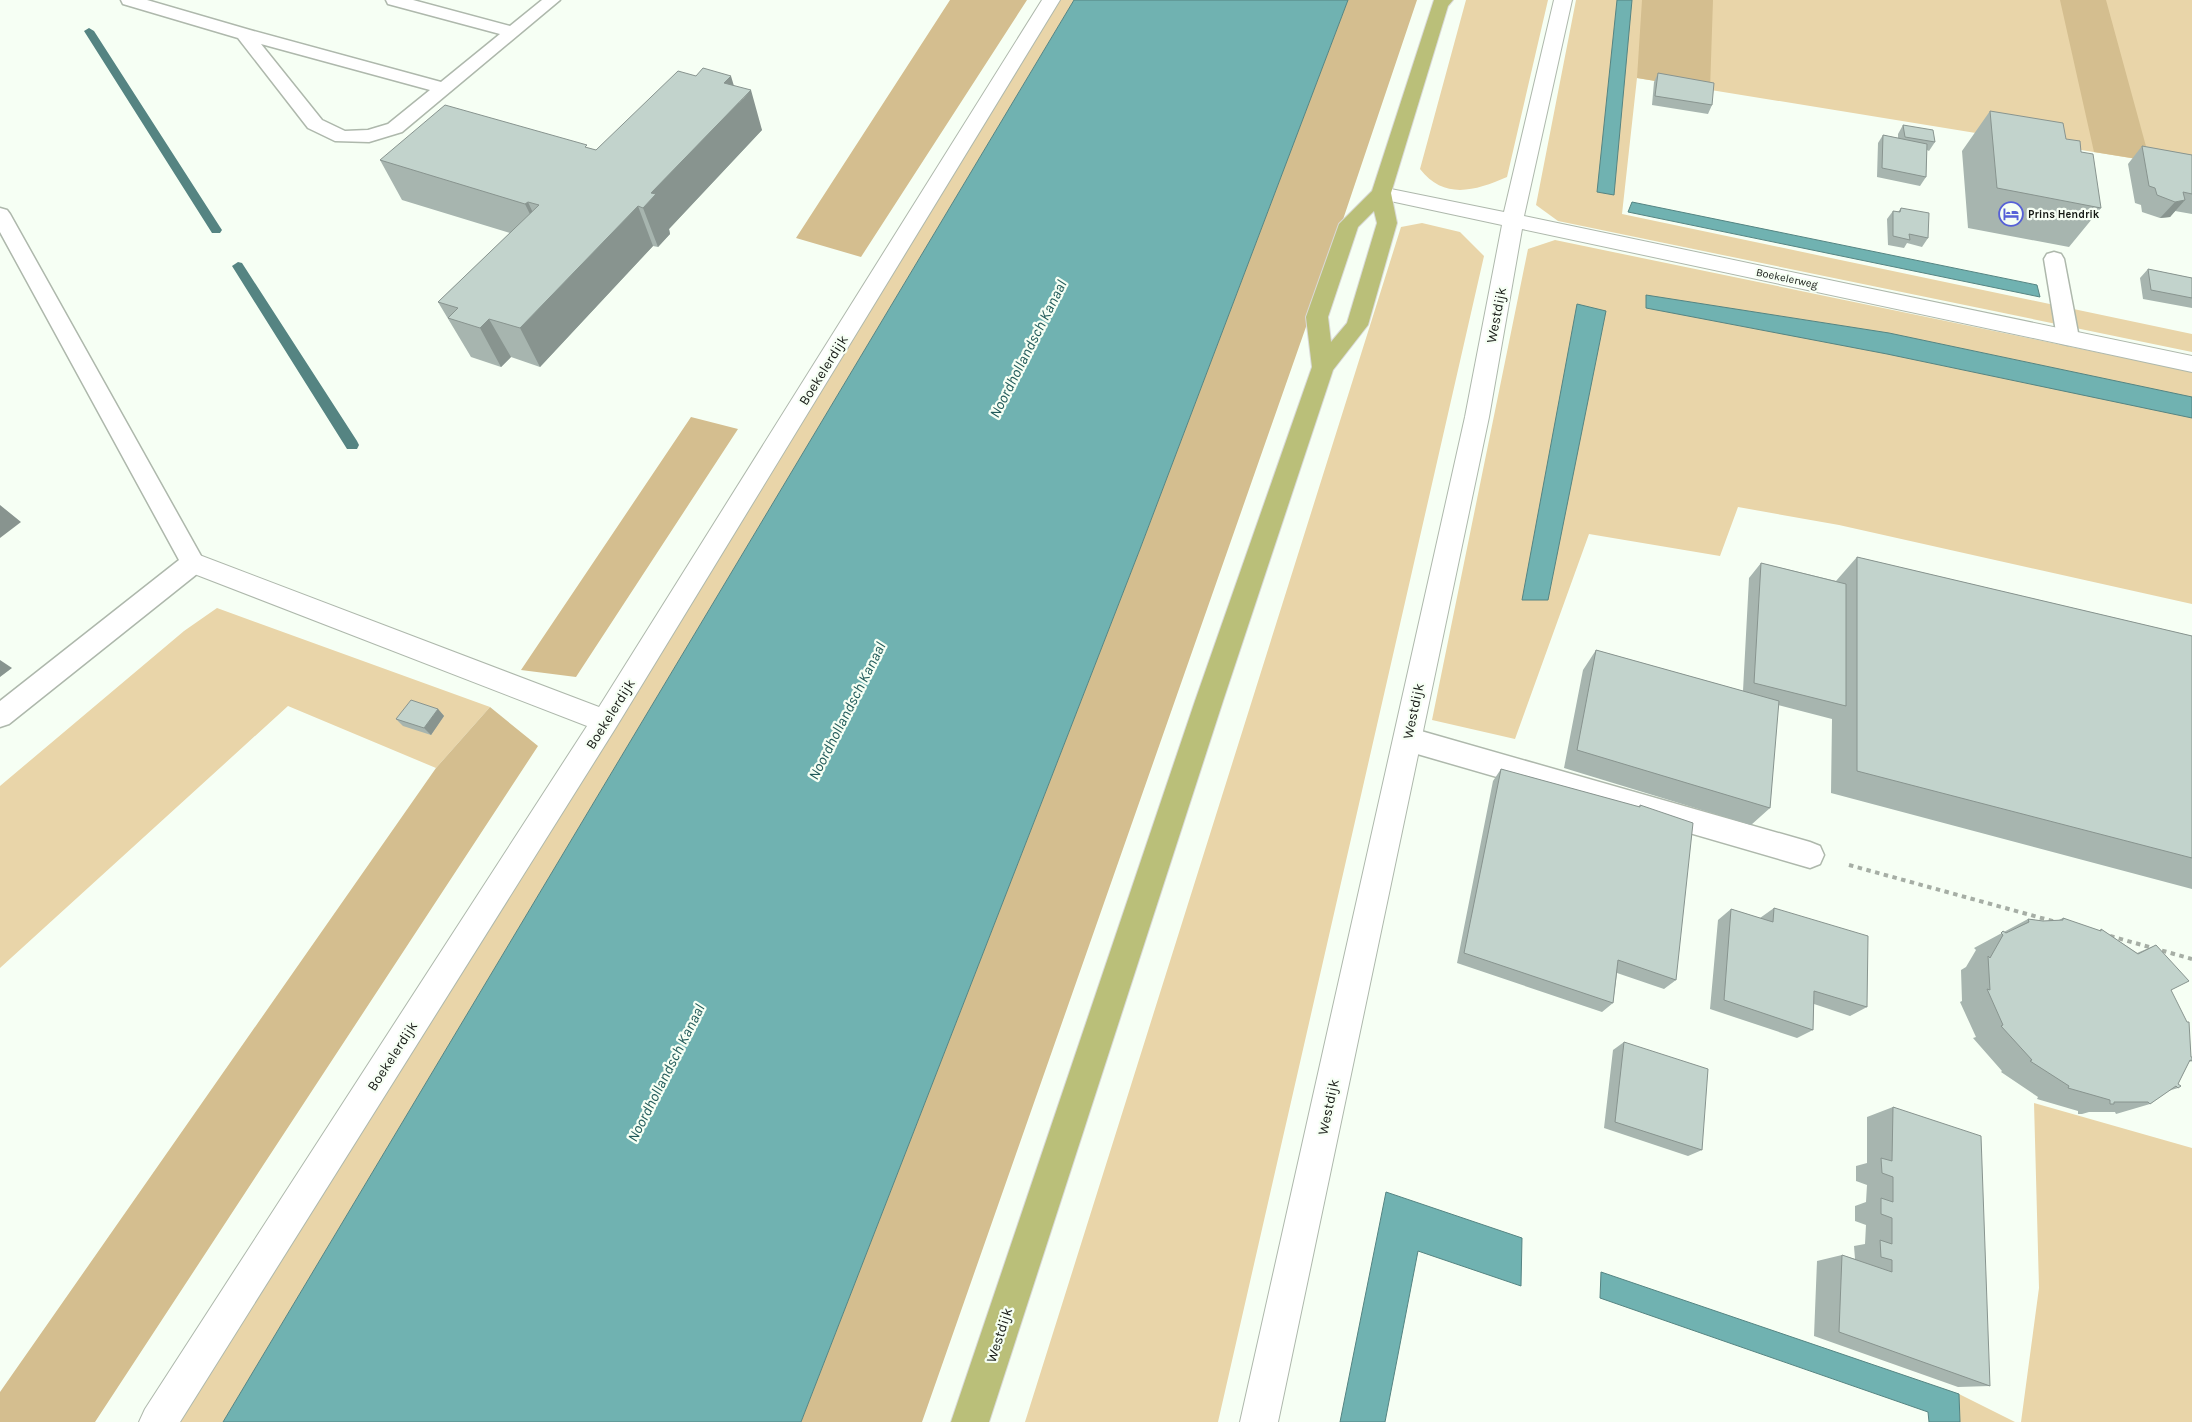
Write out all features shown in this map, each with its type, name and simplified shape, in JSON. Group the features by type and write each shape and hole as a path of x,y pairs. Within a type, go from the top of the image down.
{"main road":[{"name":"Westdijk","path":"1323,367 1317,317 1349,224 1381,193 1441,1"},
{"name":"Westdijk","path":"970,1422 1209,701 1323,367 1357,325 1387,223 1381,193"}],"street":[{"name":"Boekelerdijk","path":"158,1422 605,721 1051,0"},
{"name":"Westdijk","path":"1259,1422 1477,417 1513,220 1563,0"},
{"name":"Boekelerweg","path":"1381,193 2192,364"},
{"path":"193,563 605,721"}],"lane":[{"path":"129,0 244,34 443,88"},
{"path":"394,0 512,32"},
{"path":"244,34 315,124 342,137 369,136 395,128 552,0"},
{"path":"0,214 193,563 0,716"},
{"path":"2054,259 2068,338"},
{"path":"1407,740 1810,855"}],"path":[{"path":"1810,855 2058,922"},
{"path":"2106,935 2192,959"}],"shaded area":[{"path":"950,0 1027,0 861,257 796,238"},
{"path":"1044,0 1074,0 223,1422 157,1422"},
{"path":"1348,0 1417,0 1327,267 922,1422 801,1422 1140,549"},
{"path":"1466,0 1548,0 1507,177 1483,186 1460,190 1439,185 1429,179 1420,169"},
{"path":"1576,0 2192,0 2192,168 1637,78 1622,214 2192,334 2192,352 1558,221 1536,205"},
{"path":"1642,0 1713,0 1710,90 1637,78"},
{"path":"2060,0 2106,0 2150,161 2094,152"},
{"path":"1422,223 1460,232 1484,256 1218,1422 1025,1422 1401,227"},
{"path":"1555,240 2192,372 2192,604 1839,525 1738,507 1720,556 1589,534 1515,739 1432,720 1528,249"},
{"path":"691,417 738,429 576,677 521,670"},
{"path":"217,608 490,707 436,768 288,706 0,968 0,786 184,631"},
{"path":"490,707 538,746 95,1422 0,1422 0,1392 436,768"},
{"path":"2034,1103 2192,1148 2192,1422 2021,1422 2039,1288"},
{"path":"1959,1394 2015,1422 1960,1422"}],"water":[{"name":"Noordhollandsch Kanaal","path":"1074,0 1348,0 1140,549 801,1422 223,1422"},
{"path":"1617,0 1632,0 1614,195 1597,192"},
{"path":"1632,202 2037,285 2040,297 1628,212"},
{"path":"1646,295 1889,333 2192,397 2192,418 1887,354 1646,308"},
{"path":"1577,304 1606,311 1548,600 1522,600"},
{"path":"1386,1192 1522,1238 1521,1286 1418,1251 1385,1422 1340,1422"},
{"path":"1601,1272 1959,1394 1960,1422 1929,1422 1928,1412 1600,1298"}],"building":[{"path":"703,68 731,76 724,83 751,90 651,193 656,194 643,208 638,206 520,328 489,319 480,328 448,318 458,308 438,302 539,205 528,202 525,204 380,160 445,105 587,145 585,147 596,150 678,71 696,76"},
{"path":"1658,73 1714,83 1712,105 1655,96"},
{"path":"1990,111 2063,123 2066,139 2080,141 2081,152 2093,154 2101,208 1997,188"},
{"path":"1903,125 1933,130 1935,142 1905,137"},
{"path":"1883,135 1927,144 1926,177 1882,168"},
{"path":"2142,146 2192,155 2192,194 2183,192 2185,200 2175,202 2157,195 2155,188 2149,186"},
{"path":"1901,208 1929,213 1928,238 1909,234 1910,240 1893,236 1893,211 1900,212"},
{"path":"2148,269 2192,278 2192,298 2151,290"},
{"path":"1857,557 2192,636 2192,858 1857,771"},
{"path":"1761,563 1846,584 1846,706 1754,683"},
{"path":"1596,650 1779,701 1770,808 1577,750"},
{"path":"411,700 438,709 424,728 396,719"},
{"path":"1501,769 1640,807 1640,805 1693,823 1676,980 1618,960 1613,1003 1464,953"},
{"path":"1774,908 1868,936 1867,1007 1814,991 1813,1030 1724,1000 1731,909 1773,922"},
{"path":"2063,918 2101,931 2101,929 2138,954 2156,945 2189,981 2171,990 2187,1022 2189,1022 2192,1061 2190,1060 2178,1084 2181,1086 2178,1088 2176,1086 2150,1104 2148,1102 2114,1102 2114,1104 2110,1104 2110,1100 2068,1088 2069,1086 2030,1061 2032,1060 2001,1026 2003,1025 1987,989 1990,990 1988,956 1990,958 2003,935 2001,933 2003,931 2006,933 2029,922 2028,919 2043,921 2063,920"},
{"path":"1624,1042 1708,1069 1702,1150 1615,1122"},
{"path":"1893,1107 1981,1136 1990,1386 1839,1332 1842,1255 1892,1272 1892,1260 1881,1257 1880,1240 1892,1244 1892,1218 1881,1214 1881,1198 1893,1202 1893,1177 1882,1173 1881,1158 1892,1161"}],"waterway":[{"path":"89,31 216,230"},
{"path":"238,266 352,445"}],"place":[{"name":"Prins Hendrik","path":"2011,214"}]}
